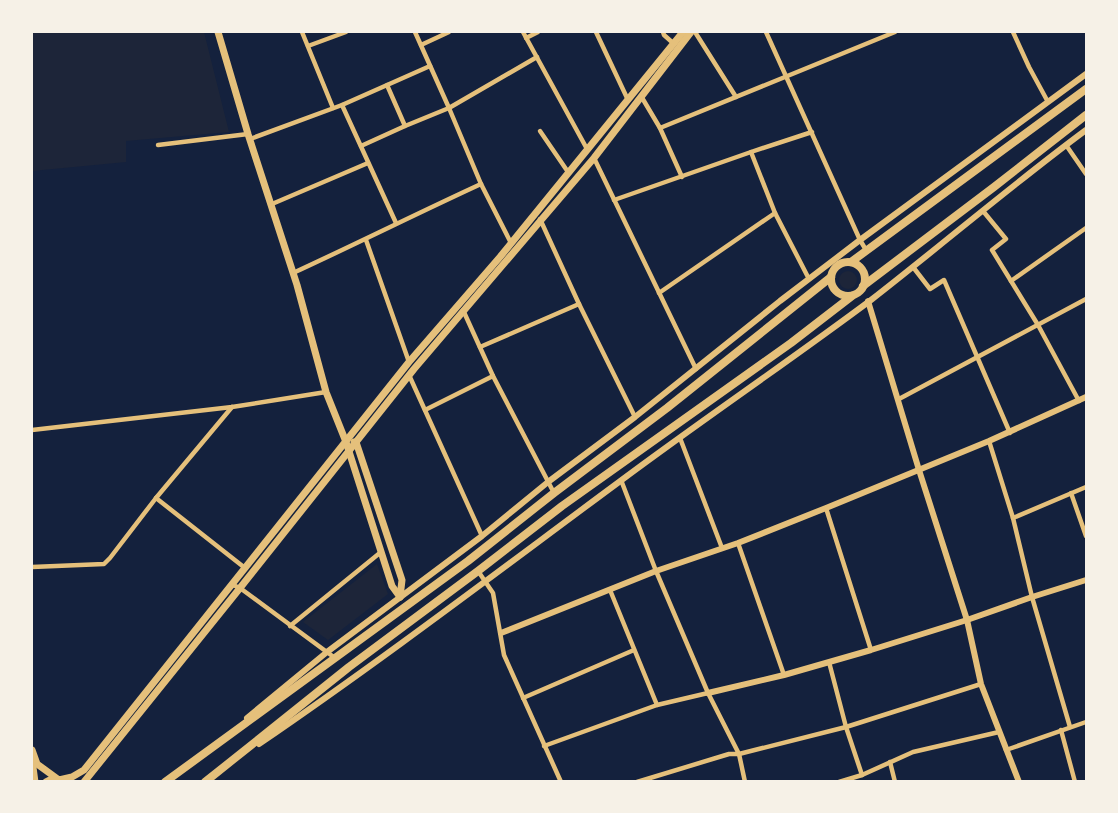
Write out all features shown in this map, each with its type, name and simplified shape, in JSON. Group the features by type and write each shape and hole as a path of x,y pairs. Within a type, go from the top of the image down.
{"highway":[{"path":"851,262 1086,89"},
{"path":"205,782 349,667 562,506 782,350 1086,115"},
{"path":"852,296 836,292 833,288 831,277 837,265 851,262 862,269 865,278 863,286"},
{"path":"165,782 468,561 667,408 831,277"}],"main road":[{"path":"218,32 293,273 326,392 346,442 392,586 400,597"},
{"path":"84,782 236,586 245,568 330,459 511,243 682,32"},
{"path":"46,782 52,779 62,781 84,770 463,310 594,158 693,32"},
{"path":"346,442 356,442"},
{"path":"356,442 402,580 400,597"},
{"path":"32,750 37,764 62,781"},
{"path":"32,758 35,782"}],"street":[{"path":"302,32 333,108"},
{"path":"308,46 346,32"},
{"path":"415,32 481,184 511,243"},
{"path":"421,45 449,32"},
{"path":"523,32 587,149"},
{"path":"526,38 538,32"},
{"path":"596,32 628,100"},
{"path":"663,32 673,43"},
{"path":"693,32 735,97"},
{"path":"766,32 867,251"},
{"path":"660,128 895,32"},
{"path":"1012,32 1048,102"},
{"path":"361,146 449,108 537,57"},
{"path":"158,145 249,137 342,105 430,66"},
{"path":"205,752 327,652 482,536 809,279 1086,74"},
{"path":"387,84 405,126"},
{"path":"641,96 660,128 682,177"},
{"path":"342,105 396,223"},
{"path":"1028,118 1035,127"},
{"path":"219,771 308,710 868,301 1086,130"},
{"path":"540,131 568,172"},
{"path":"614,200 812,132"},
{"path":"1066,145 1086,174"},
{"path":"751,152 775,213 809,279"},
{"path":"594,158 696,369"},
{"path":"272,204 368,163"},
{"path":"293,273 481,184"},
{"path":"983,211 1006,239 992,250 1038,326 1078,401"},
{"path":"659,293 775,213"},
{"path":"540,219 635,417"},
{"path":"1011,281 1086,228"},
{"path":"366,240 409,362"},
{"path":"913,267 930,289 944,280 1010,432"},
{"path":"899,399 1086,300"},
{"path":"868,301 966,620 981,684 1019,782"},
{"path":"480,347 579,304"},
{"path":"463,310 493,376 554,493"},
{"path":"409,375 482,536"},
{"path":"425,410 493,376"},
{"path":"32,430 232,407 326,392"},
{"path":"501,633 656,571 738,543 826,508 990,441 1086,397"},
{"path":"32,567 104,564 232,407"},
{"path":"680,438 722,548"},
{"path":"990,441 1070,727"},
{"path":"621,480 656,571 708,693 739,754 745,782"},
{"path":"1013,518 1086,487"},
{"path":"1071,493 1086,536"},
{"path":"156,498 245,568"},
{"path":"826,508 871,650"},
{"path":"738,543 784,675"},
{"path":"290,626 381,552"},
{"path":"478,571 493,593 504,655 561,782"},
{"path":"544,746 657,705 784,675 871,650 1086,580"},
{"path":"236,586 336,658"},
{"path":"610,590 657,705"},
{"path":"523,698 634,650"},
{"path":"829,662 846,727 862,775"},
{"path":"638,782 729,754 739,754 846,727 981,684"},
{"path":"1006,750 1086,722"},
{"path":"1061,730 1075,782"},
{"path":"839,782 862,775 913,752 999,732"},
{"path":"890,762 895,782"}],"shaded area":[{"path":"32,32 204,32 229,132 126,141 126,162 32,171"},
{"path":"844,271 852,271 857,276 855,287 844,289 839,284 839,276"},
{"path":"377,564 388,594 328,640 303,622"}]}
